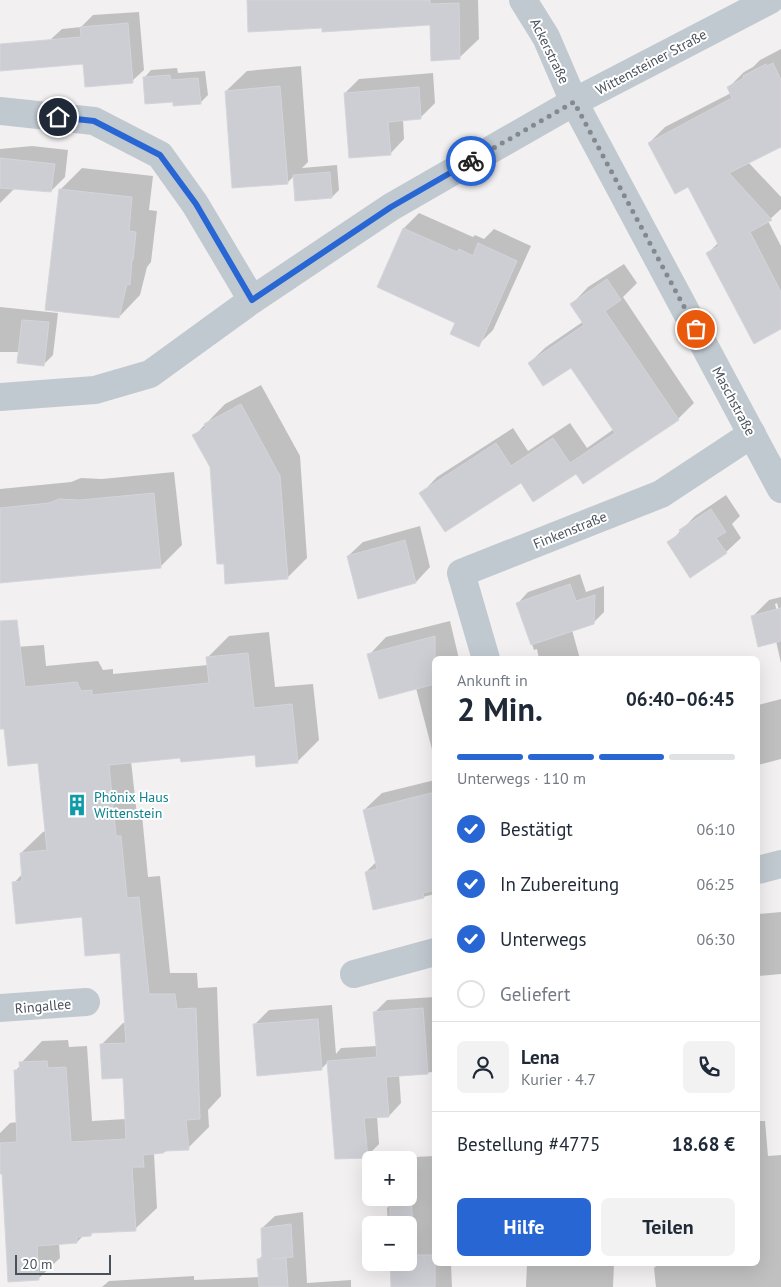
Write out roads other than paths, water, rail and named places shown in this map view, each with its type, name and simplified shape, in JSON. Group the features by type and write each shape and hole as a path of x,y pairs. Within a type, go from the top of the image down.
{"street":[{"name":"Ackerstraße","path":"523,0 546,37 574,102"},
{"name":"Wittensteiner Straße","path":"0,398 94,390 150,374 252,300 391,207 574,102 757,3"},
{"name":"Maschstraße","path":"574,102 781,489"},
{"path":"0,111 94,121 160,155 196,204 252,300"},
{"name":"Finkenstraße","path":"485,656 461,573 661,494 752,434"},
{"path":"760,869 781,864"},
{"path":"354,974 432,953"},
{"name":"Ringallee","path":"0,1008 86,1002"}],"place":[{"name":"Phönix Haus Wittenstein","path":"77,805"}]}
